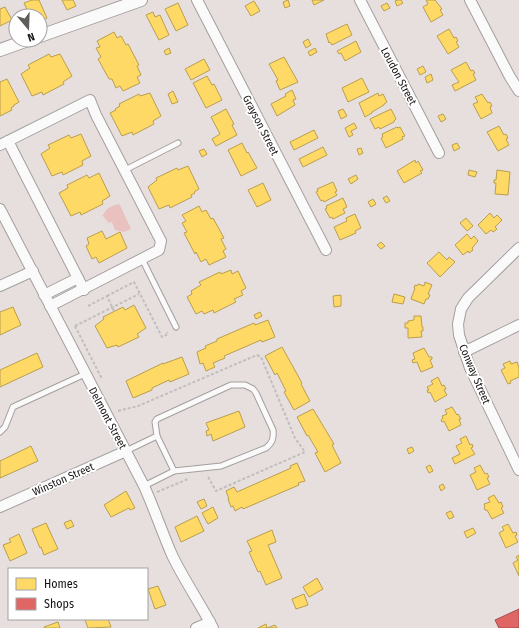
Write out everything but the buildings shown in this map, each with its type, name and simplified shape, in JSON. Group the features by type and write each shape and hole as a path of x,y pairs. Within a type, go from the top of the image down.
{"street":[{"path":"48,33 141,0"},
{"name":"Grayson Street","path":"197,0 326,250"},
{"name":"Loudon Street","path":"360,0 439,153"},
{"path":"470,0 510,77 519,91"},
{"path":"50,306 84,290 159,250 161,241 96,115 90,100 4,143 84,290"},
{"name":"Delmont Street","path":"0,209 4,226 33,271 44,295 144,486 173,556 212,625"},
{"name":"Conway Street","path":"519,248 472,293 461,309 458,324 459,335 470,368 519,470"},
{"path":"0,286 33,271"},
{"path":"44,295 78,278"},
{"path":"464,352 519,325"},
{"name":"Winston Street","path":"0,508 126,451"},
{"path":"196,628 212,625"}],"lane":[{"path":"125,170 178,143"},
{"path":"142,259 176,327"},
{"path":"0,432 5,427 13,407 85,374"},
{"path":"144,486 174,471 221,466 266,448 272,443 274,436 273,430 253,389 245,385 231,385 157,419 155,422 156,436 174,471"},
{"path":"126,451 156,436"}],"path":[{"path":"88,306 134,282 162,337 168,334 167,332"},
{"path":"64,332 140,294"},
{"path":"107,296 114,311"},
{"path":"75,326 104,383"},
{"path":"115,404 119,412 138,406 257,355 261,357 295,438 305,452 216,491 207,475 201,474"},
{"path":"156,492 189,478"}],"shaded area":[{"path":"118,204 120,205 131,229 124,232 115,230 112,222 109,223 102,215 109,208"}]}
